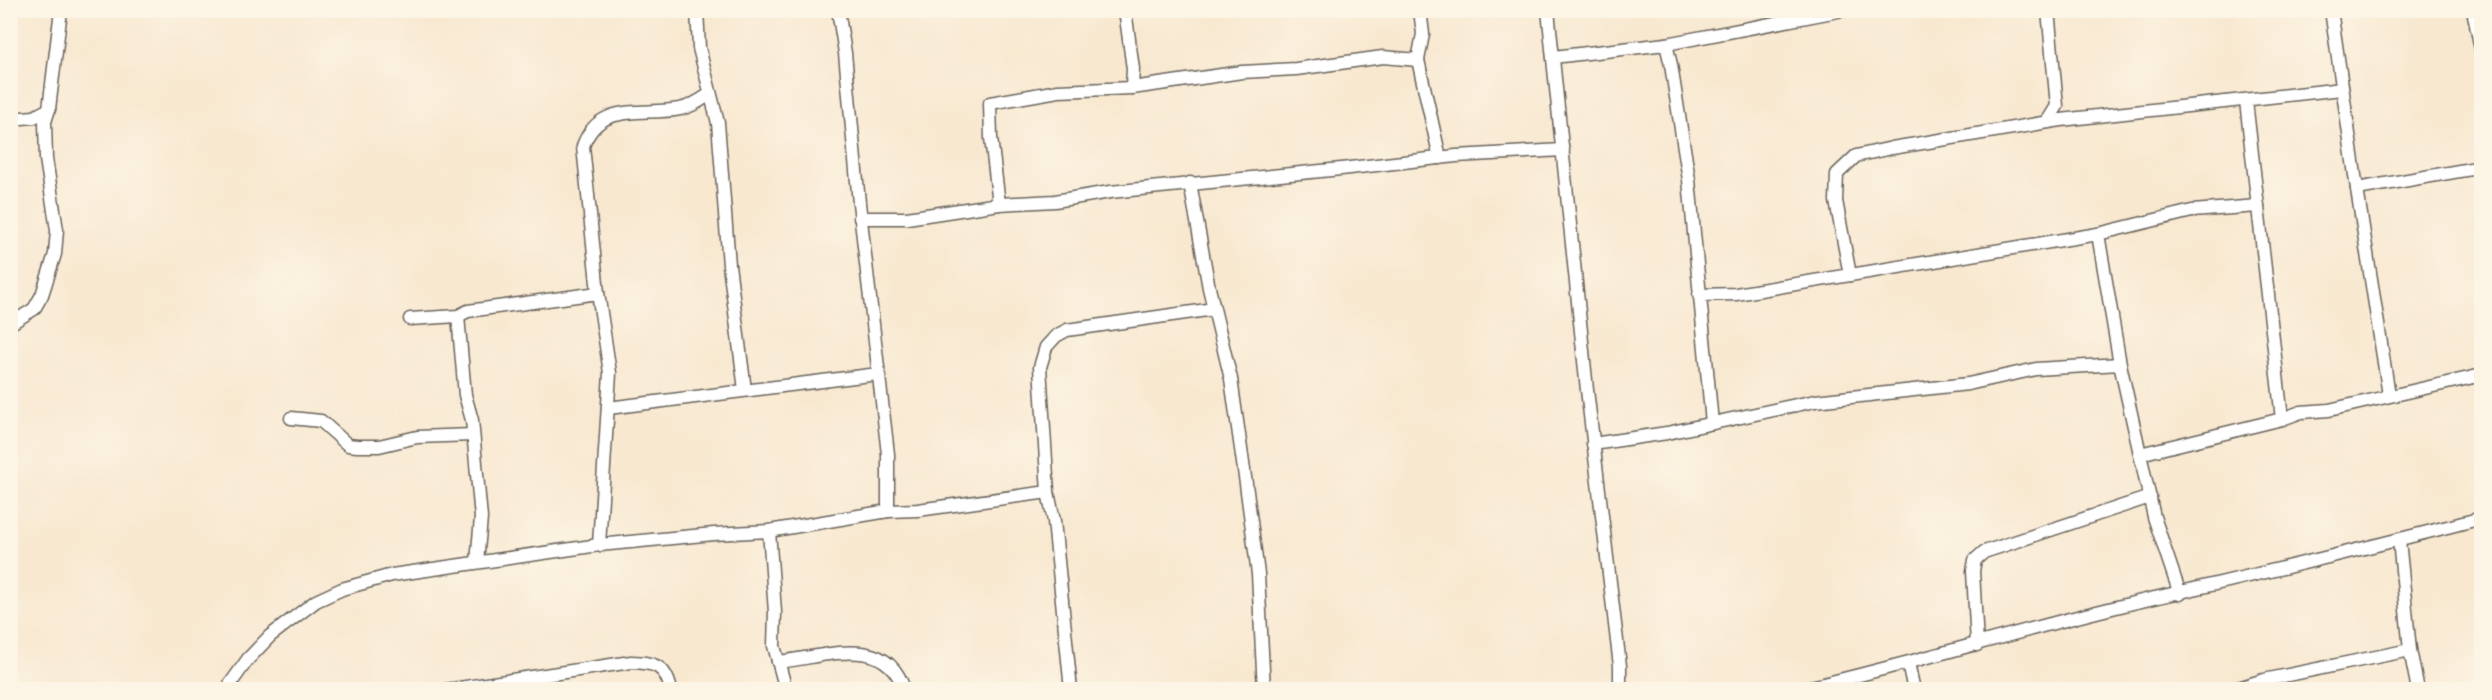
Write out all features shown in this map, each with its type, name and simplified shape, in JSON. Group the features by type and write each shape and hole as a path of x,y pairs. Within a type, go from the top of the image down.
{"street":[{"path":"10,324 34,309 42,295 55,254 57,230 46,159 45,122 49,109 61,10"},
{"path":"697,10 699,48 718,123 729,265 745,390"},
{"path":"838,10 851,106 860,218 888,454 888,511"},
{"path":"1125,10 1133,69 1132,88"},
{"path":"1420,10 1423,34 1418,60 1440,158"},
{"path":"1548,10 1593,444 1620,666 1620,690"},
{"path":"1553,57 1666,44 1843,10"},
{"path":"2048,10 2057,106 2048,122"},
{"path":"2331,10 2389,395"},
{"path":"2473,10 2481,54"},
{"path":"1666,44 1689,180 1712,423"},
{"path":"999,204 991,138 990,103 1058,91 1132,88 1242,72 1296,69 1383,57 1406,57 1418,60"},
{"path":"1850,275 1836,201 1838,174 1856,156 2048,122 2342,89"},
{"path":"599,545 610,373 598,293 583,146 588,133 597,122 609,116 682,109 710,94"},
{"path":"2246,100 2282,419"},
{"path":"2057,106 2072,120"},
{"path":"10,119 23,120 49,109"},
{"path":"860,218 907,218 999,204 1055,201 1190,183 1440,158 1563,150"},
{"path":"2357,189 2481,167"},
{"path":"1190,183 1214,309 1231,379 1258,574 1264,690"},
{"path":"1699,295 1736,294 2098,234 2192,212 2259,206"},
{"path":"2098,234 2120,364 2140,454 2161,543 2180,594"},
{"path":"410,319 458,316 479,309 598,293"},
{"path":"1071,690 1054,521 1048,492 1040,368 1046,347 1056,336 1067,330 1214,309"},
{"path":"458,316 465,395 472,420 480,518 477,562"},
{"path":"1593,444 1712,423 1815,401 1968,384 2036,369 2120,364"},
{"path":"608,408 878,374"},
{"path":"2140,454 2282,419 2301,412 2329,410 2481,375"},
{"path":"291,418 321,421 348,445 357,446 379,446 417,437 473,435"},
{"path":"226,690 248,659 270,636 316,601 342,589 392,575 599,545 769,531 888,511 918,510 1048,492"},
{"path":"1977,645 1972,571 1975,560 1984,552 2150,497"},
{"path":"1797,690 2151,599 2180,594 2481,518"},
{"path":"769,531 775,612 774,646 786,690"},
{"path":"2399,540 2410,650 2418,690"},
{"path":"2232,690 2264,680 2410,650"},
{"path":"778,662 852,652 875,656 889,662 896,669 904,690"},
{"path":"446,690 631,662 651,663 663,669 669,679 671,690"},
{"path":"1908,663 1914,690"}]}
